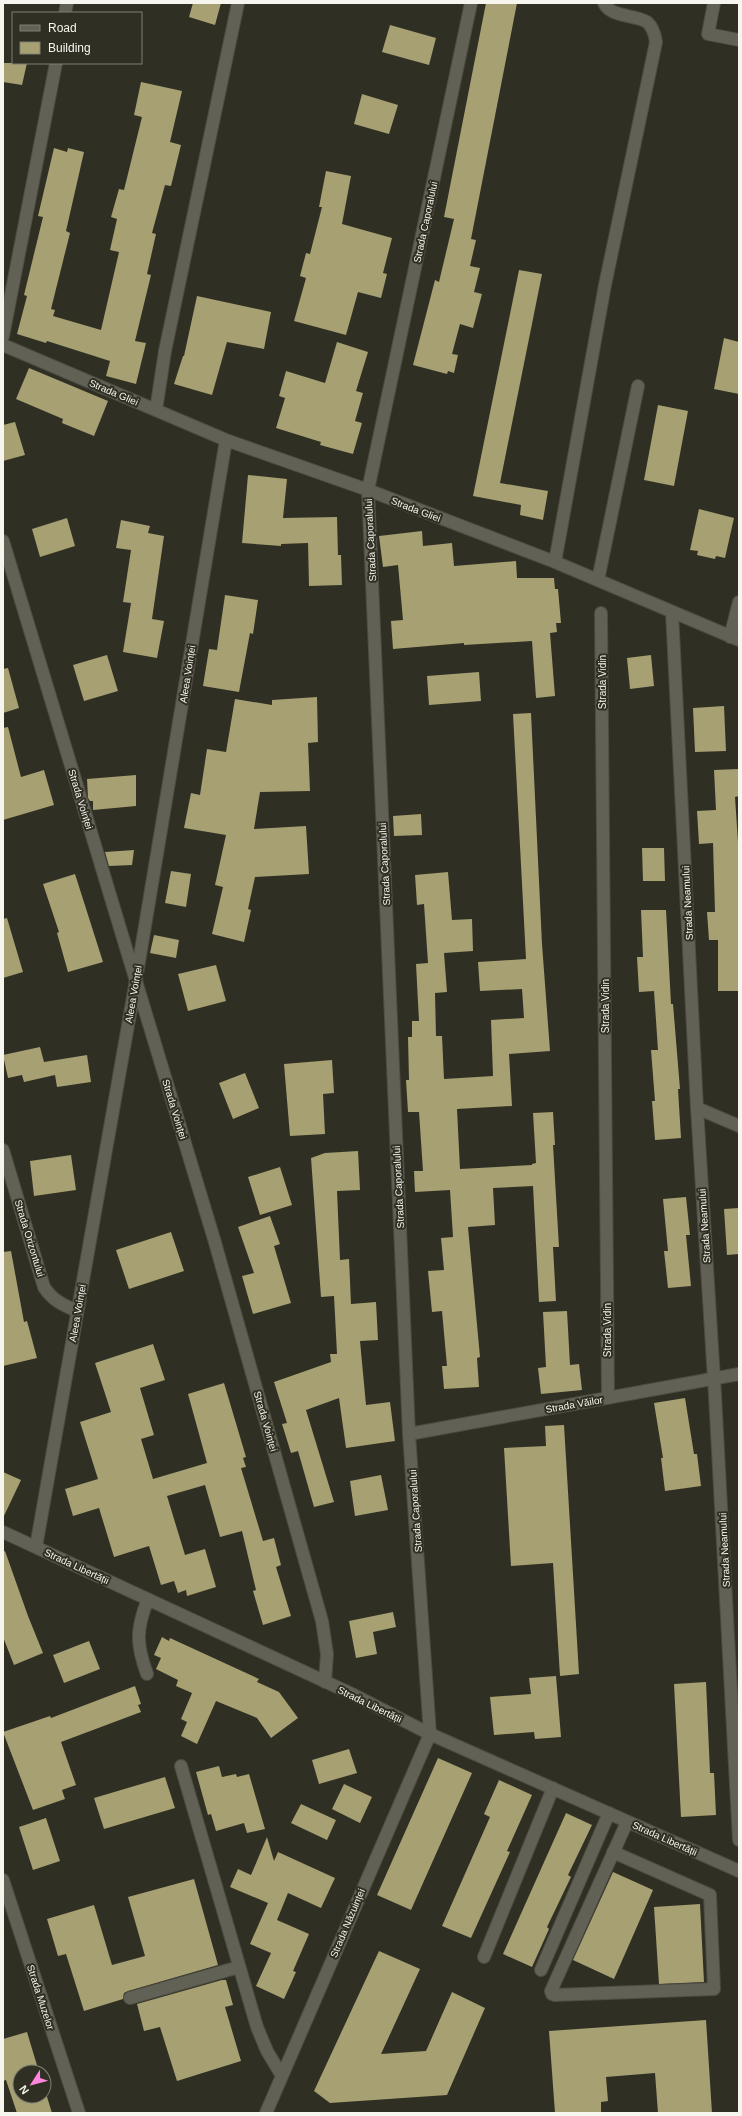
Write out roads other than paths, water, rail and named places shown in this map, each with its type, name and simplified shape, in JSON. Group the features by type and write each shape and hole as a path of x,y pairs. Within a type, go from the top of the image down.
{"street":[{"path":"156,410 167,344 238,3"},
{"name":"Strada Caporalului","path":"430,1734 409,1434 368,490 471,3"},
{"path":"555,562 605,285 656,42 654,31 647,22 614,12 606,8 604,3"},
{"path":"714,3 708,34 739,40"},
{"path":"3,336 56,64"},
{"name":"Strada Gliei","path":"3,345 226,440 368,490 555,562 735,638"},
{"path":"598,580 638,386"},
{"name":"Aleea Voinței","path":"36,1546 136,980 226,440"},
{"name":"Strada Voinței","path":"3,541 214,1239 322,1621 327,1654 325,1682"},
{"path":"735,638 739,602"},
{"name":"Strada Neamului","path":"672,612 697,1108 735,1676 739,1840"},
{"name":"Strada Vidin","path":"601,613 608,1398"},
{"path":"697,1108 739,1126"},
{"name":"Strada Orizontului","path":"3,1150 44,1287 50,1296 60,1303 77,1311"},
{"name":"Strada Văilor","path":"409,1434 739,1374"},
{"name":"Strada Libertății","path":"3,1532 36,1546 325,1682 430,1734 739,1871"},
{"path":"146,1674 140,1656 138,1630 148,1599"},
{"name":"Strada Năzuinței","path":"266,2113 430,1734"},
{"path":"181,1766 257,2027 267,2051 282,2076"},
{"path":"484,1957 553,1788"},
{"path":"541,1970 609,1813"},
{"path":"613,1852 710,1895 714,1989 552,1994 552,1990 613,1852 627,1822"},
{"name":"Strada Muzelor","path":"3,1880 79,2113"},
{"path":"130,1998 239,1967"}]}
